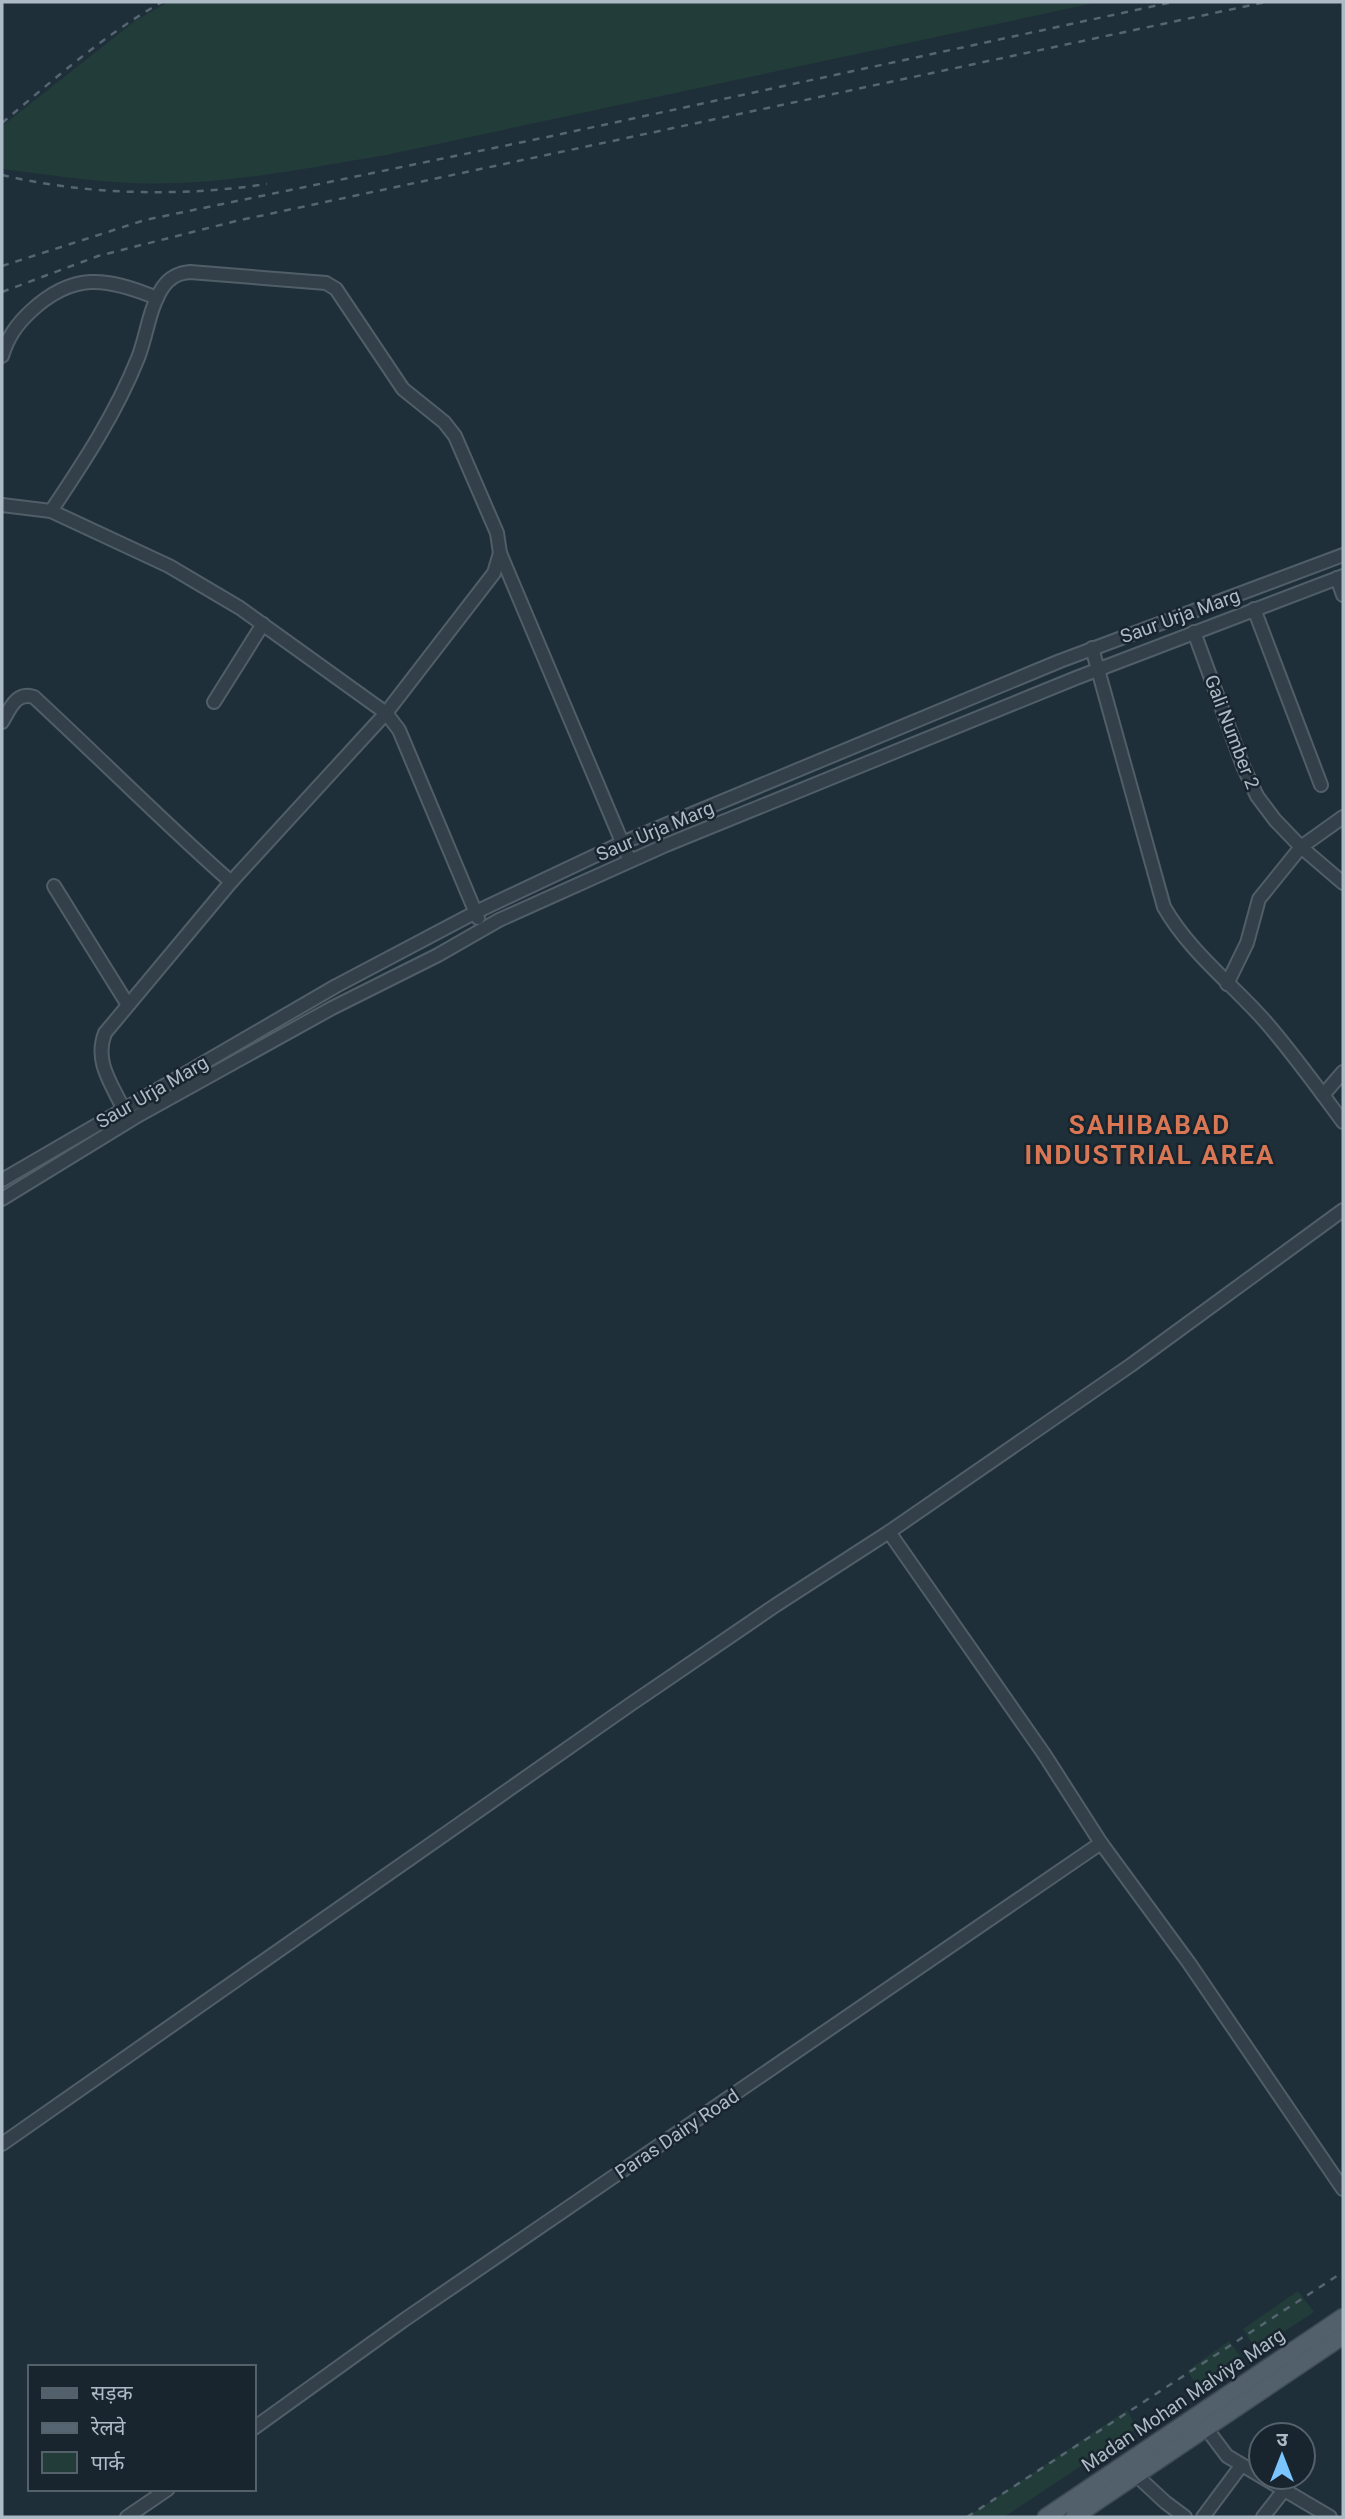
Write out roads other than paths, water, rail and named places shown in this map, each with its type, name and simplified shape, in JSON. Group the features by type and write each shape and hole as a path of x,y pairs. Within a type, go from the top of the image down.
{"main road":[{"name":"Madan Mohan Malviya Marg","path":"1046,2517 1343,2318"},
{"name":"Madan Mohan Malviya Marg","path":"1074,2517 1089,2511 1136,2475 1343,2336"}],"street":[{"path":"51,511 84,463 120,399 139,356 157,298 171,278 179,273 190,272 317,281 336,289 403,389 444,422 463,450 497,533 500,553 630,861"},
{"path":"2,356 6,342 18,323 46,297 76,283 133,288 157,298"},
{"path":"2,505 51,511 169,566 262,624 386,713 399,730 482,929"},
{"path":"123,1108 100,1056 100,1044 105,1033 231,882 386,713 494,573 500,553"},
{"name":"Saur Urja Marg","path":"2,1180 336,986 476,912 622,843 1092,648 1343,555"},
{"path":"1340,577 1343,595"},
{"name":"Saur Urja Marg","path":"2,1199 151,1108 482,929 630,861 1097,669 1340,577"},
{"path":"1254,609 1321,785"},
{"path":"214,702 262,624"},
{"name":"Gali Number 2","path":"1194,632 1243,766 1257,796 1301,847 1343,883"},
{"path":"1092,648 1164,907 1180,931 1264,1021 1343,1122"},
{"path":"4,715 21,696 34,697 177,835 231,882"},
{"path":"1227,984 1247,943 1259,899 1301,847 1343,817"},
{"path":"54,886 128,1005"},
{"path":"1323,1095 1343,1072"},
{"path":"2,2144 631,1704 889,1532 1131,1365 1343,1210"},
{"path":"889,1532 1044,1754 1101,1843 1189,1963 1343,2189"},
{"name":"Paras Dairy Road","path":"256,2427 404,2320 1101,1843"},
{"path":"1206,2428 1227,2456 1247,2469"},
{"path":"1203,2517 1241,2466"},
{"path":"1136,2475 1185,2517"},
{"path":"127,2517 164,2491"},
{"path":"1263,2517 1283,2491"},
{"path":"1286,2491 1330,2517"}],"railway":[{"path":"2,123 99,43 162,2"},
{"path":"2,266 145,220 552,136 1173,2"},
{"path":"2,292 98,256 236,221 1266,2"},
{"path":"2,175 67,187 134,192 201,191 267,184"},
{"path":"967,2517 1343,2272"}],"district":[{"name":"SAHIBABAD INDUSTRIAL AREA","path":"1150,1140"}]}
